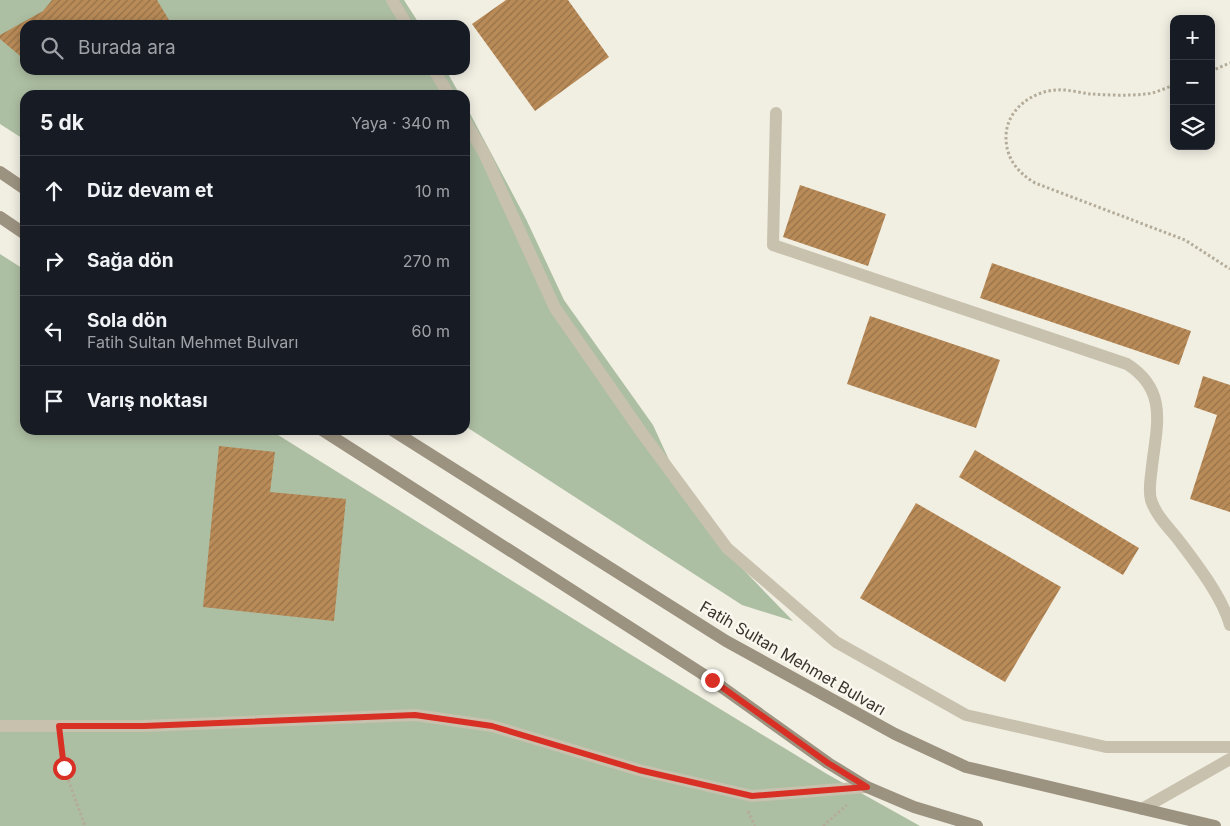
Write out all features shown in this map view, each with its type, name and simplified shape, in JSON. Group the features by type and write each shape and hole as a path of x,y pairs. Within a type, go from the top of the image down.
{"main road":[{"path":"0,172 20,186"},
{"path":"0,217 20,231"},
{"path":"330,435 712,680 828,763 867,787 914,807 977,826"},
{"name":"Fatih Sultan Mehmet Bulvarı","path":"400,435 726,641 895,734 966,767 1211,826"}],"street":[{"path":"392,0 404,20"},
{"path":"437,75 446,90"},
{"path":"776,113 773,245 1128,364 1140,372 1150,384 1157,406 1149,484 1151,499 1157,512 1198,566 1228,618 1230,625"},
{"path":"470,130 484,153 554,308 642,433 727,548 836,642 966,715 1106,748 1230,747"},
{"path":"0,726 144,726 415,715 492,726 639,770 752,796 867,787"},
{"path":"1142,809 1230,759"}],"path":[{"path":"1215,69 1230,63"},
{"path":"1170,86 1147,94 1092,94 1058,90 1042,92 1028,98 1016,108 1007,128 1007,150 1012,164 1022,175 1035,183 1185,240 1230,269"},
{"path":"59,726 64,768 85,826"}],"green space":[{"path":"0,0 404,0 417,20 20,20 20,75 449,75 457,90 20,90 20,137 0,124"},
{"path":"470,113 526,219 564,300 653,425 670,462 737,563 793,621 742,605 470,429"},
{"path":"0,254 20,267 20,435 278,435 625,651 827,774 920,826 0,826"}],"building":[{"path":"52,0 157,0 169,20 27,20 43,11"},
{"path":"506,0 568,0 609,57 535,111 472,24"},
{"path":"20,24 20,56 0,39 0,35"},
{"path":"800,185 886,214 868,266 783,237"},
{"path":"992,263 1191,331 1179,365 980,298"},
{"path":"870,316 1000,360 976,428 847,384"},
{"path":"1203,376 1230,385 1230,512 1190,499 1217,415 1194,407"},
{"path":"219,446 275,452 270,492 346,499 334,621 203,607"},
{"path":"975,450 1139,548 1123,575 959,477"},
{"path":"916,503 1061,587 1005,682 860,598"}],"route":[{"path":"64,768 59,726 144,726 415,715 492,726 639,770 752,796 867,787 828,763 712,680"}]}
